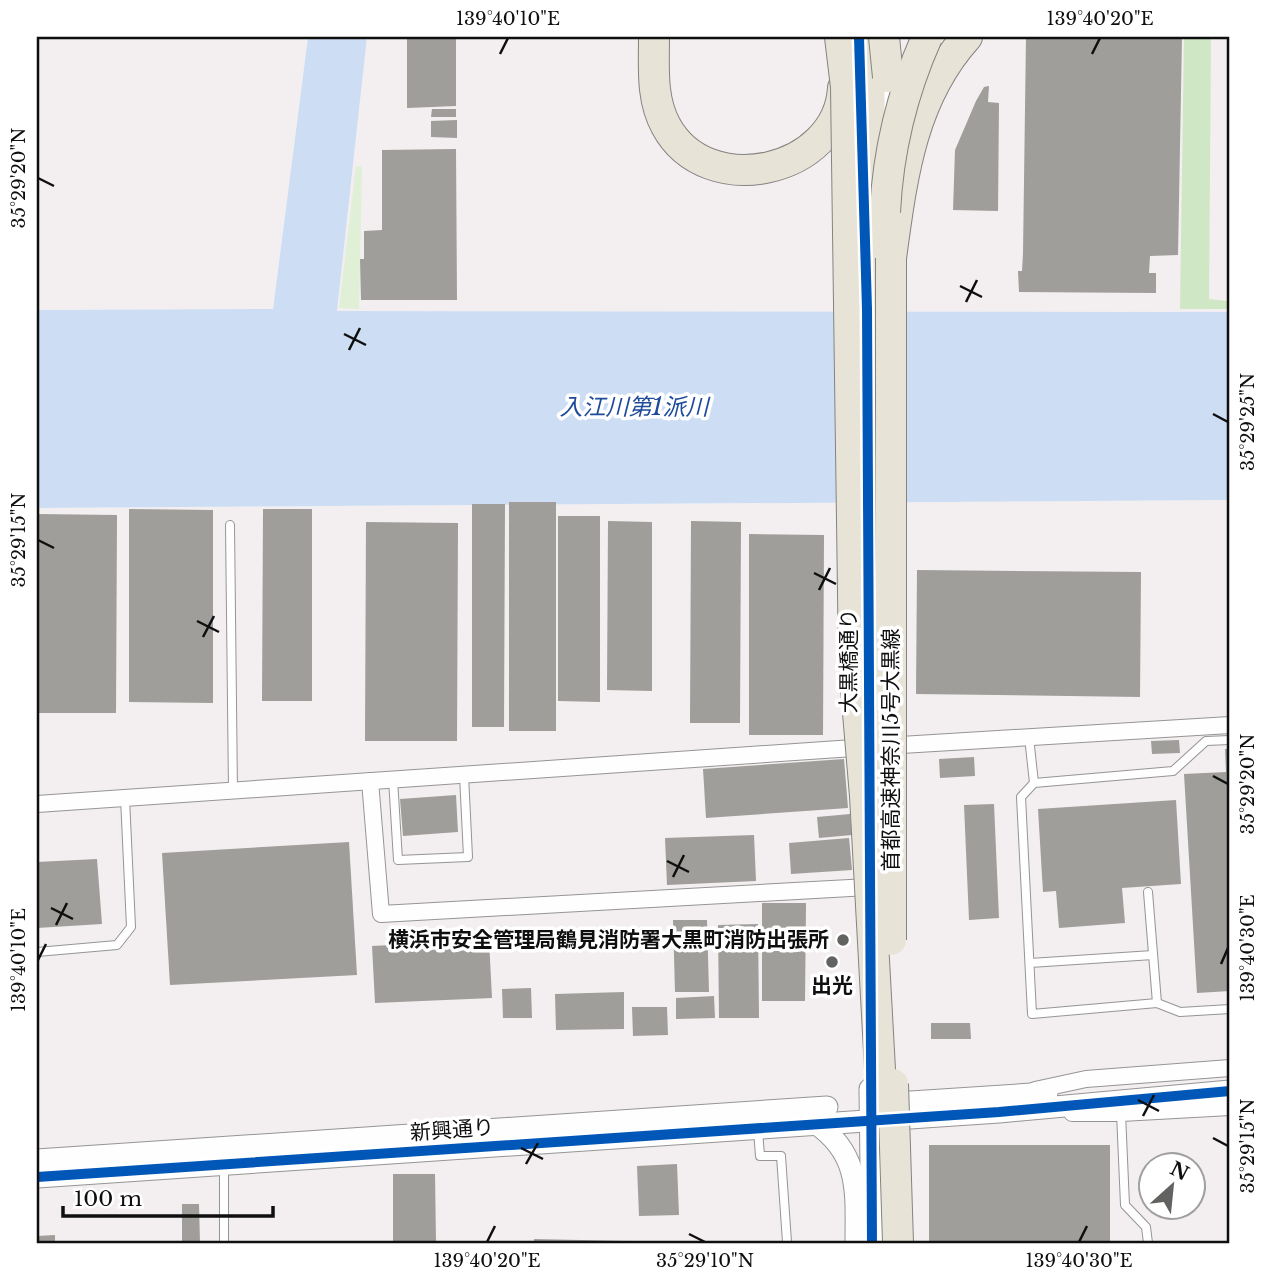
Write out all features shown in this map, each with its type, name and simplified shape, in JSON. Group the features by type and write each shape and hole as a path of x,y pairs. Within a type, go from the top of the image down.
{"highway":[{"path":"654,37 657,103 673,137 707,161 748,170 773,167 796,158 817,143 832,125 842,103 844,80 833,37"},
{"path":"840,37 846,87 855,665 865,796 880,1110"},
{"path":"869,37 871,305 882,578"},
{"path":"886,37 891,258"},
{"path":"882,578 886,186 901,106 927,37"},
{"path":"891,258 912,135 937,78 967,37"},
{"name":"首都高速神奈川5号大黒線","path":"891,258 883,741 898,1243"},
{"name":"首都高速神奈川5号大黒線","path":"882,578 880,1110 889,1243"}],"street":[{"name":"大黒橋通り","path":"859,37 878,309"},
{"name":"大黒橋通り","path":"872,1243 880,1110 883,741 878,309 886,37"},
{"path":"37,804 464,775 883,741 1030,737 1230,725"},
{"name":"大黒橋通り","path":"880,1110 869,887 883,741"},
{"path":"370,781 381,914 869,887"},
{"path":"1019,1095 1086,1079 1230,1068"},
{"path":"880,1110 1019,1095 1230,1079"},
{"path":"880,1110 1051,1106 1230,1091"},
{"path":"1051,1106 1078,1114 1230,1107"},
{"name":"新興通り","path":"37,1160 223,1156 758,1128 815,1123 880,1110"},
{"name":"新興通り","path":"37,1177 223,1156 880,1110"},
{"path":"815,1123 835,1136 850,1160 856,1192 856,1243"}],"lane":[{"path":"230,524 233,790"},
{"path":"1030,737 1034,783"},
{"path":"1230,740 1206,741 1173,771 1034,783 1021,797 1032,1014 1157,1003 1180,1012 1230,1009"},
{"path":"393,779 398,860 468,857 464,775"},
{"path":"37,952 117,945 131,927 125,798"},
{"path":"1148,892 1157,1003"},
{"path":"1030,963 1153,955"},
{"path":"1121,1114 1125,1205 1146,1227 1148,1243"},
{"path":"758,1128 760,1156 781,1156 787,1242"},
{"path":"223,1156 224,1243"}],"shaded area":[{"path":"37,37 308,37 273,309 37,310"},
{"path":"367,37 1230,37 1230,312 337,311"},
{"path":"1230,500 1230,1243 37,1243 37,508"}],"green space":[{"path":"1184,37 1211,37 1209,299 1227,301 1230,309 1180,309"},
{"path":"356,166 362,167 359,309 339,308"}],"water":[{"name":"入江川第1派川","path":"308,37 367,37 337,311 1230,312 1230,500 37,508 37,310 273,309"}],"building":[{"path":"407,37 456,37 456,106 407,108"},
{"path":"1026,37 1182,37 1178,255 1150,256 1149,273 1156,273 1156,293 1019,292 1018,271 1022,271 1023,253"},
{"path":"989,86 988,102 999,103 998,211 953,210 955,150 976,101 984,87"},
{"path":"432,109 456,109 456,117 431,117"},
{"path":"457,120 457,138 431,137 431,121"},
{"path":"456,149 457,300 361,300 360,259 364,259 364,231 382,230 382,150"},
{"path":"509,502 556,502 556,731 509,731"},
{"path":"472,504 505,504 504,727 472,727"},
{"path":"129,509 213,510 213,703 129,702"},
{"path":"263,509 312,509 312,701 262,701"},
{"path":"37,514 117,515 116,713 37,713"},
{"path":"558,516 600,516 600,702 558,701"},
{"path":"608,521 652,522 652,691 607,690"},
{"path":"691,521 741,522 740,723 690,723"},
{"path":"366,522 458,523 457,741 365,741"},
{"path":"749,534 824,535 823,735 749,735"},
{"path":"917,570 1141,572 1140,697 916,694"},
{"path":"1179,740 1180,753 1152,754 1151,741"},
{"path":"1225,749 1230,749 1230,991 1197,993 1184,774 1226,772"},
{"path":"974,757 975,776 940,778 939,759"},
{"path":"844,759 848,808 706,818 703,769"},
{"path":"456,795 458,832 403,836 400,799"},
{"path":"1176,800 1181,884 1122,888 1125,923 1059,928 1056,891 1043,892 1038,809"},
{"path":"994,804 999,918 969,920 964,805"},
{"path":"850,814 852,835 819,838 817,817"},
{"path":"754,835 756,881 667,885 665,838"},
{"path":"849,838 852,870 791,874 789,843"},
{"path":"349,842 357,975 170,985 162,853"},
{"path":"97,859 102,924 37,928 37,862"},
{"path":"762,903 806,903 805,1001 762,1001"},
{"path":"673,920 707,920 709,992 675,992"},
{"path":"758,924 759,1018 719,1018 718,925"},
{"path":"489,940 492,998 375,1003 372,946"},
{"path":"531,988 532,1018 503,1018 502,989"},
{"path":"624,992 624,1029 556,1030 555,994"},
{"path":"714,996 715,1018 676,1019 676,998"},
{"path":"632,1007 667,1007 668,1035 633,1036"},
{"path":"931,1023 970,1023 971,1039 931,1039"},
{"path":"929,1145 1110,1145 1110,1243 929,1243"},
{"path":"677,1164 679,1215 639,1216 637,1166"},
{"path":"393,1174 435,1174 436,1243 393,1243"},
{"path":"182,1204 199,1204 200,1243 182,1243"},
{"path":"55,1235 55,1243 37,1243 37,1236"},
{"path":"534,1239 627,1241 627,1243 534,1243"}],"cycle path":[{"path":"859,37 867,309 872,1243"},
{"path":"37,1177 999,1112 1230,1091"}],"place":[{"name":"横浜市安全管理局鶴見消防署大黒町消防出張所","path":"843,940"},
{"name":"出光","path":"832,962"}]}
